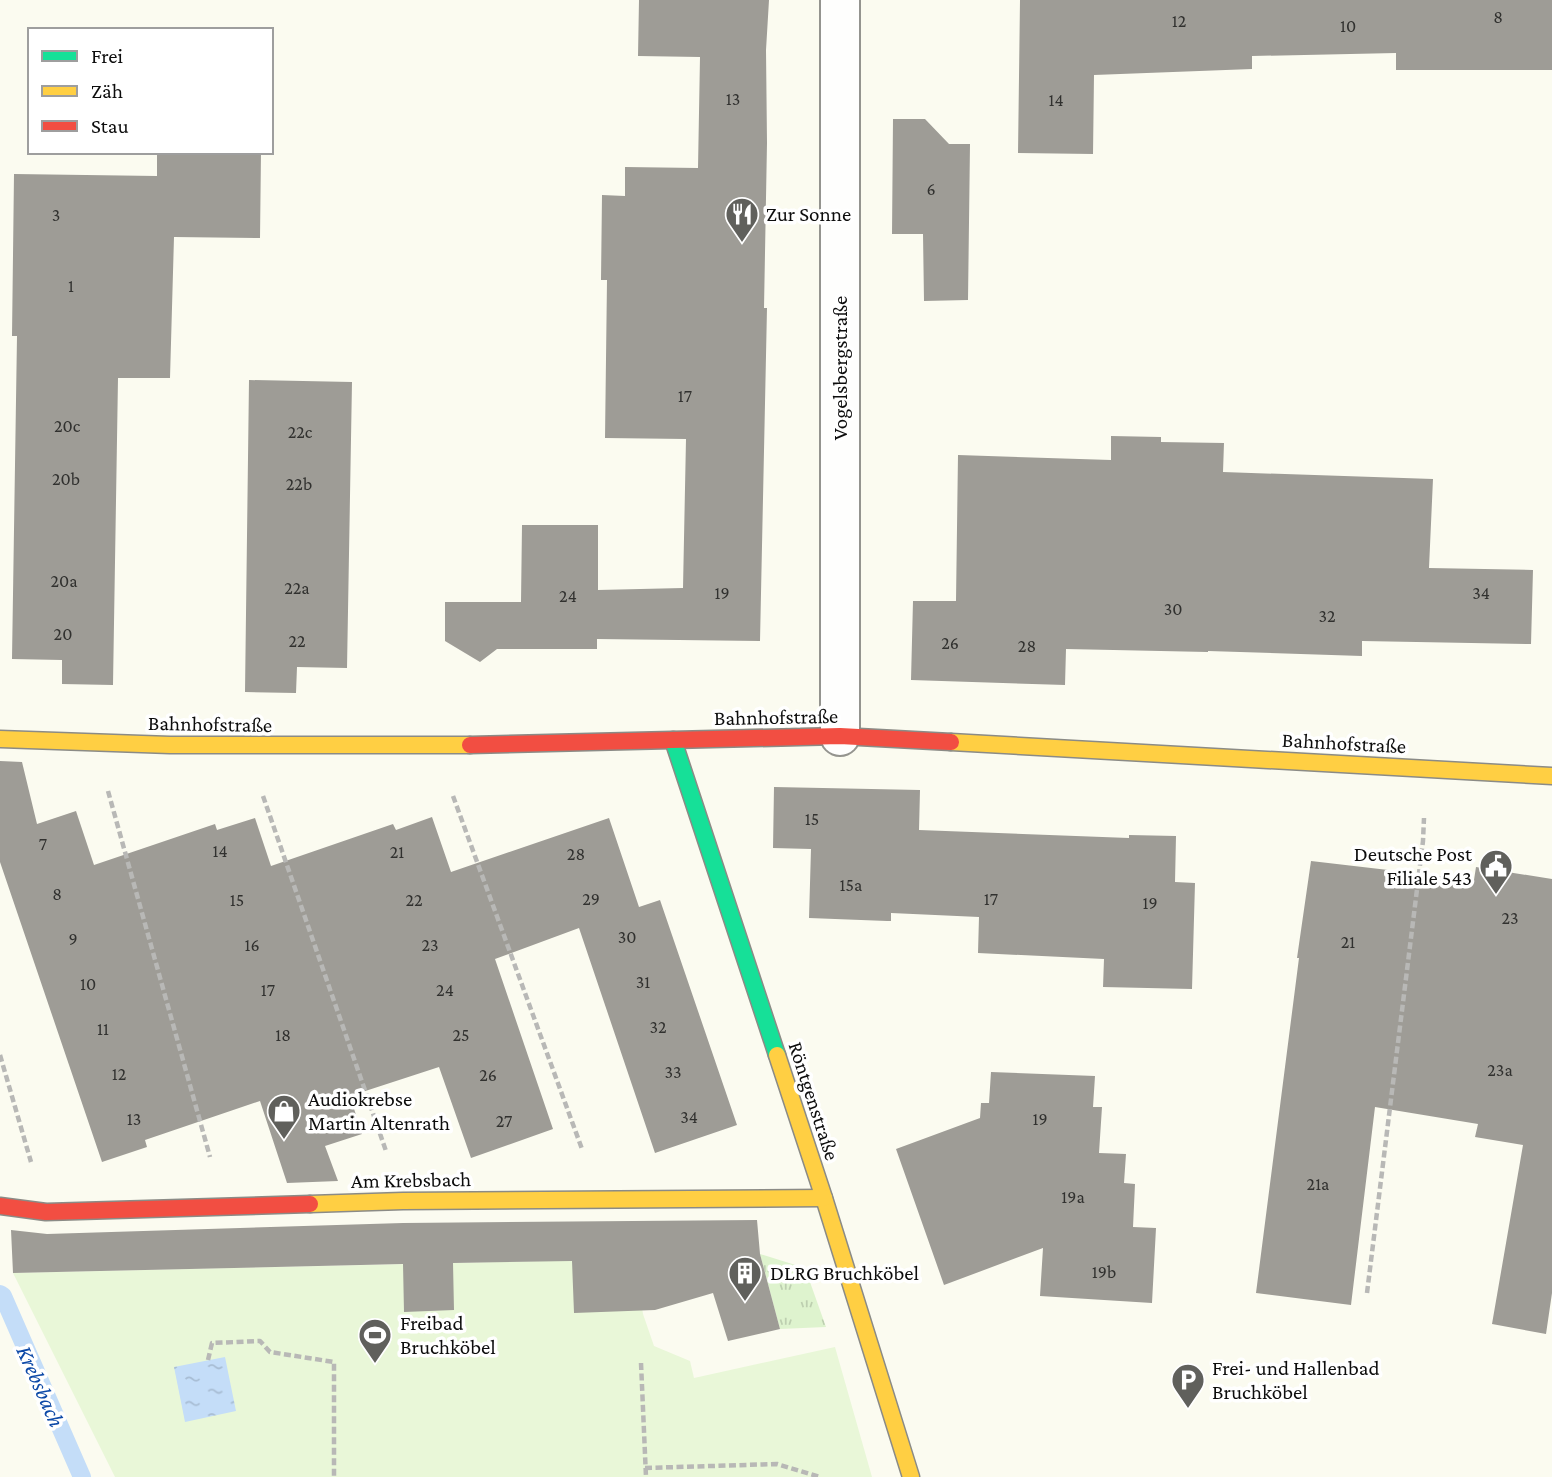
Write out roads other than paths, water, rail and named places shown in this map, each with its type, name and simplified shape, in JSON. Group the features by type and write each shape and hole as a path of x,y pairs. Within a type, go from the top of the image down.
{"street":[{"name":"Vogelsbergstraße","path":"840,0 840,736"},
{"name":"Bahnhofstraße","path":"0,739 245,746 434,746 840,736 1552,776"},
{"name":"Röntgenstraße","path":"673,740 824,1198 911,1477"},
{"name":"Am Krebsbach","path":"0,1206 46,1212 403,1201 824,1198"}],"water":[{"path":"225,1357 236,1411 185,1422 174,1367"}],"waterway":[{"name":"Krebsbach","path":"0,1294 82,1477"}],"place":[{"name":"Zur Sonne","path":"742,244"},
{"name":"Deutsche Post Filiale 543","path":"1496,896"},
{"name":"Audiokrebse Martin Altenrath","path":"284,1141"},
{"name":"DLRG Bruchköbel","path":"745,1303"},
{"name":"Freibad Bruchköbel","path":"375,1365"},
{"name":"Frei- und Hallenbad Bruchköbel","path":"1188,1410"}]}
